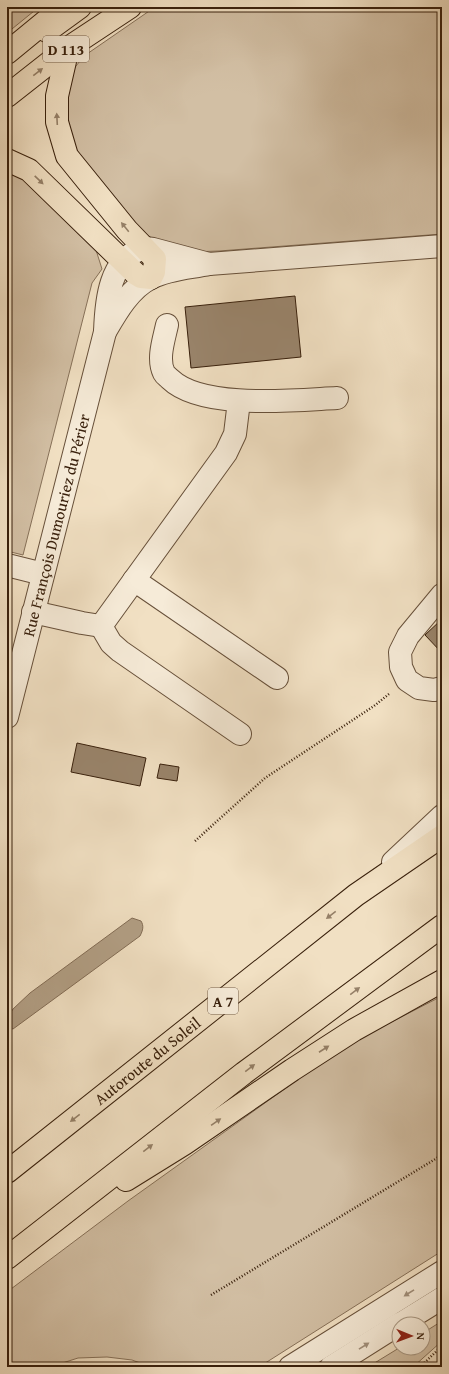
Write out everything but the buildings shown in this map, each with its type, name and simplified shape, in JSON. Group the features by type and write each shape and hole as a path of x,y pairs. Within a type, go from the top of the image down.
{"main road":[{"path":"7,53 63,7"},
{"name":"D 113","path":"7,59 80,7"},
{"name":"D 113","path":"7,96 68,48 130,7"},
{"path":"7,160 29,170 123,262 141,277 150,278 154,272 155,259 127,230 67,156 57,122 57,96 68,48"},
{"name":"Autoroute du Soleil","path":"7,1172 356,895 442,836"},
{"path":"7,1258 244,1073 442,926"},
{"path":"33,1237 184,1144 292,1070 354,1030 442,981"}],"street":[{"name":"Rue François Dumouriez du Périer","path":"105,332 114,317 139,286 150,278 165,273 209,264 442,246"},
{"name":"Rue François Dumouriez du Périer","path":"7,717 105,332 105,314 109,292 115,276 123,262 137,250 145,248 209,264"},
{"path":"167,325 161,358 164,373 177,385 196,394 238,401 274,402 337,398"},
{"path":"101,626 226,454 235,434 238,401"},
{"path":"7,565 43,574"},
{"path":"134,580 276,678"},
{"path":"442,595 408,636 400,652 401,667 407,680 419,688 434,690 442,688"},
{"path":"34,612 82,624 101,626"},
{"path":"101,626 111,643 120,650 240,734"},
{"path":"356,895 442,816"},
{"path":"290,1367 442,1272"},
{"path":"412,1316 442,1298"},
{"path":"331,1367 391,1329"}],"path":[{"path":"195,841 265,778 374,706 407,680"},
{"path":"211,1295 442,1155"},
{"path":"420,1367 442,1346"}],"shaded area":[{"path":"7,7 39,7 7,33"},
{"path":"155,7 442,7 442,234 190,252 167,245 148,236 130,223 78,158 65,117 72,71 84,56"},
{"path":"7,167 20,174 96,250 102,269 92,283 23,555 7,551"},
{"path":"132,918 141,921 143,925 140,936 13,1029 7,1027 7,1019 13,1009 30,993"},
{"path":"442,996 442,1251 259,1367 151,1367 132,1360 107,1357 78,1358 50,1367 7,1367 7,1292 128,1201 304,1075 366,1035"},
{"path":"442,1321 442,1341 431,1351 431,1328"},
{"path":"391,1353 391,1356 425,1356 413,1367 368,1367"}]}
